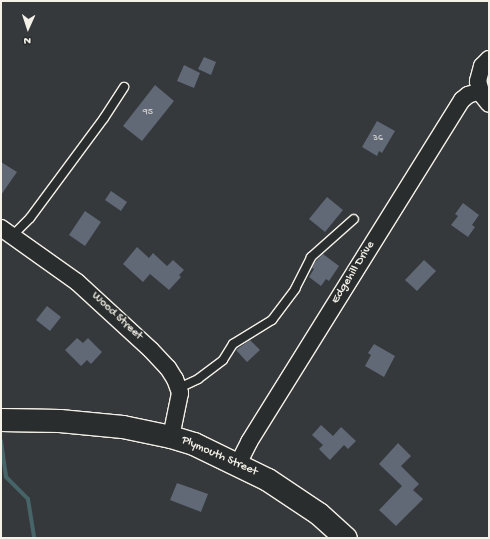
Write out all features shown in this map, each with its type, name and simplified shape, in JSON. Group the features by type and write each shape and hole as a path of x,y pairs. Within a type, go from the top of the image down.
{"main road":[{"name":"Plymouth Street","path":"2,420 60,421 123,427 171,437 194,444 238,464 268,480 296,498 346,538"}],"street":[{"path":"489,59 480,71 478,81 480,91 489,104"},
{"name":"Edgehill Drive","path":"238,464 253,435 462,100 468,95 480,91"},
{"name":"Wood Street","path":"7,232 77,282 160,360 175,379 179,388"},
{"path":"171,437 180,401 179,388"}],"lane":[{"path":"7,232 30,218 104,118 124,87"},
{"path":"179,388 198,379 223,360 233,344 272,320 295,289 312,258 354,219"}],"building":[{"path":"204,57 216,62 211,75 198,69"},
{"path":"184,65 200,73 194,88 177,81"},
{"path":"155,85 174,101 142,141 123,126"},
{"path":"377,121 395,131 382,153 379,151 377,156 362,147"},
{"path":"1,162 17,172 1,195"},
{"path":"111,191 127,202 121,211 105,200"},
{"path":"327,197 343,210 325,232 309,219"},
{"path":"463,203 479,215 472,225 475,227 468,237 451,225 458,216 455,214"},
{"path":"85,211 101,222 85,246 69,235"},
{"path":"137,247 149,258 153,253 167,266 173,260 184,270 179,275 181,277 169,290 150,274 143,282 123,264"},
{"path":"323,254 339,266 329,281 326,279 321,286 309,277 314,269 312,268 314,263"},
{"path":"424,260 436,271 417,291 405,280"},
{"path":"47,306 61,317 50,331 36,320"},
{"path":"77,338 83,343 88,338 102,352 91,364 87,360 81,366 65,350"},
{"path":"250,340 260,350 247,362 236,350"},
{"path":"374,344 395,356 384,377 365,366 371,355 368,353"},
{"path":"321,425 333,436 341,427 356,441 348,449 344,445 330,460 319,449 323,445 312,435"},
{"path":"398,443 411,456 401,466 419,484 413,490 423,499 396,526 379,510 402,486 379,464"},
{"path":"177,483 208,494 201,512 170,500"}],"waterway":[{"path":"1,441 6,477 28,499 34,538"}]}
